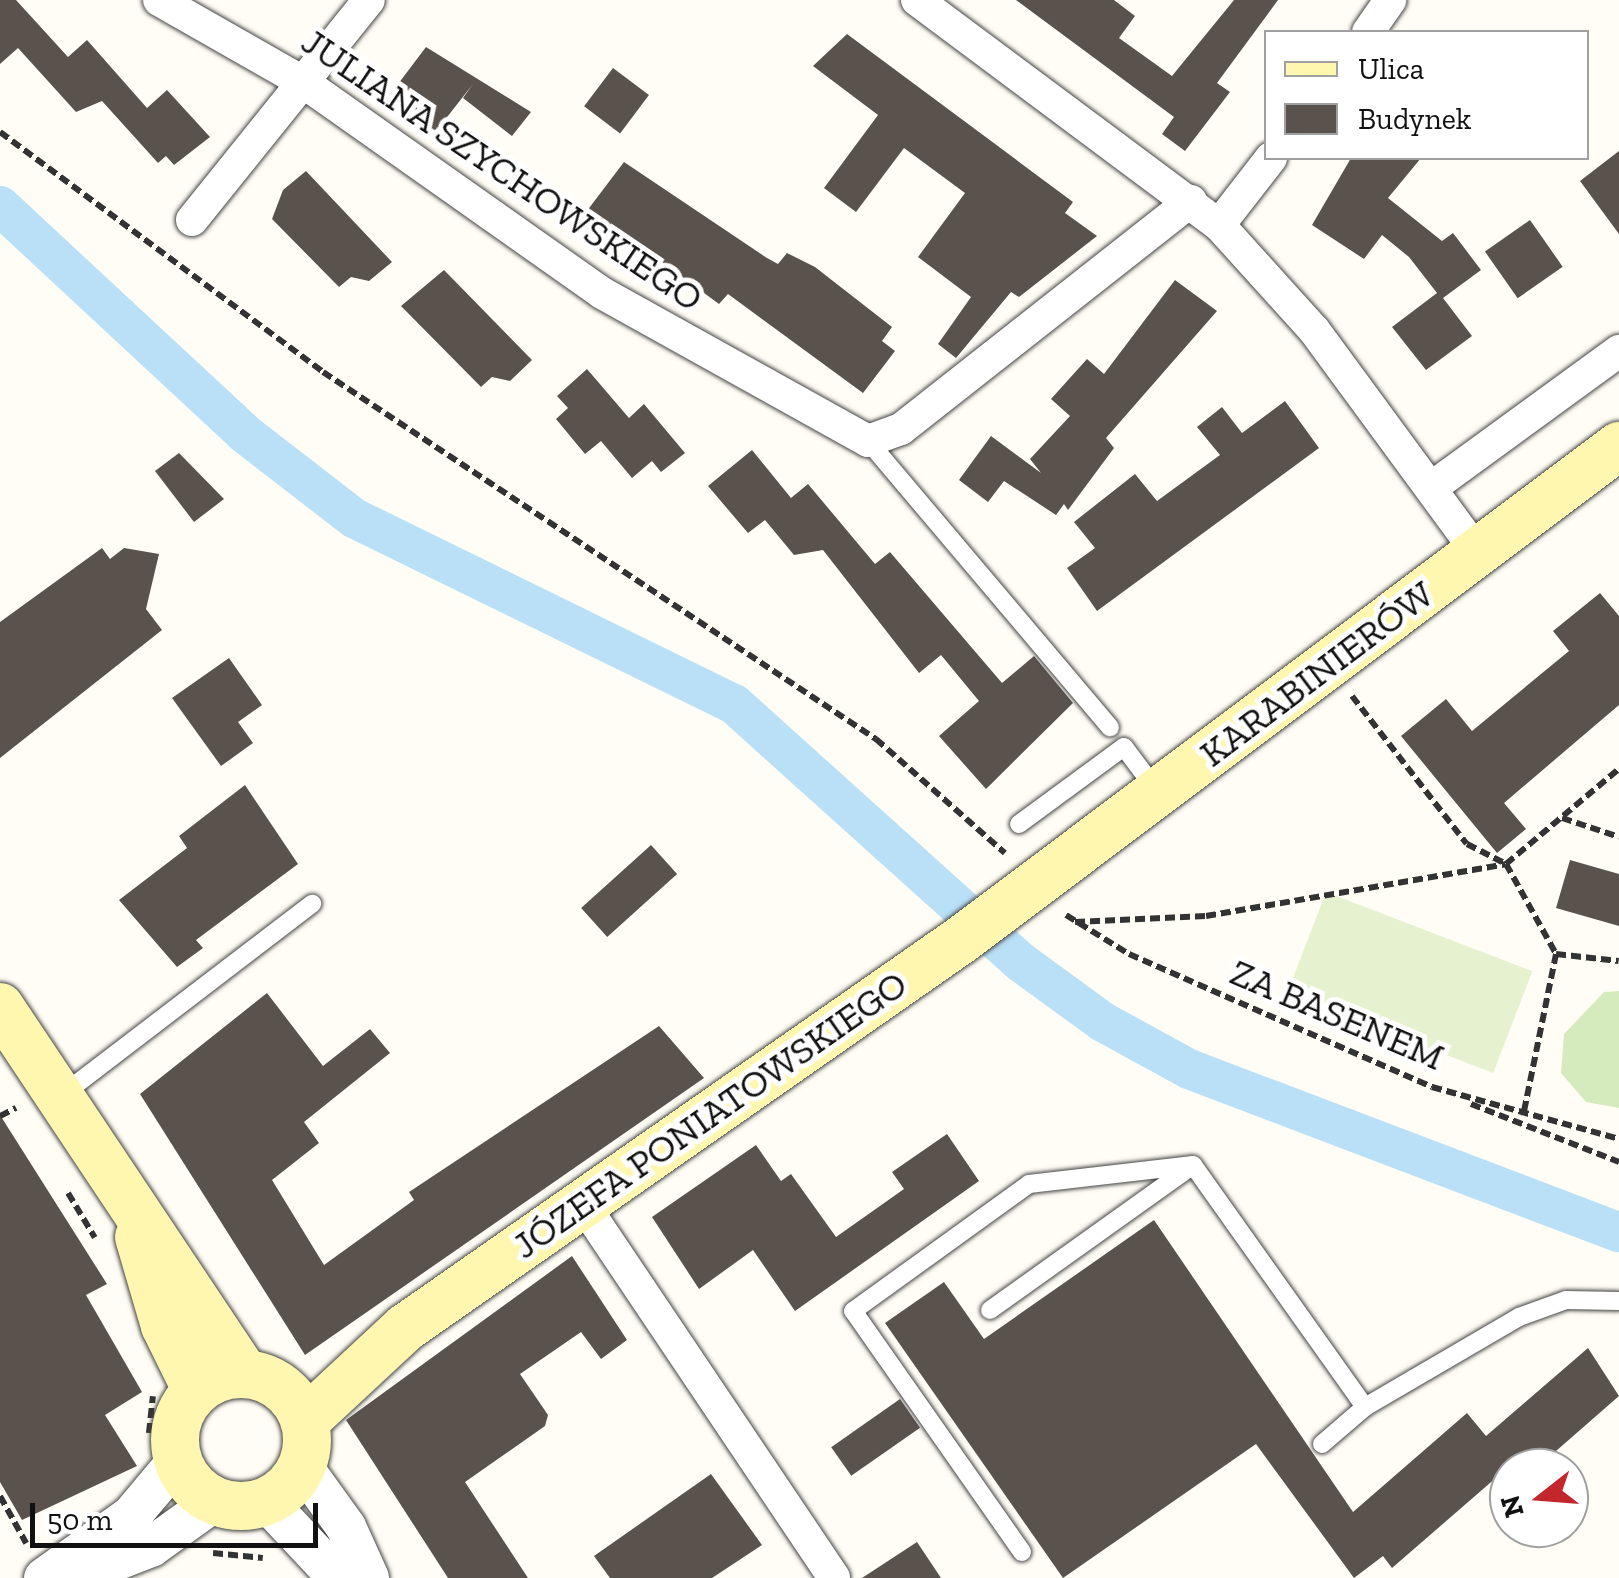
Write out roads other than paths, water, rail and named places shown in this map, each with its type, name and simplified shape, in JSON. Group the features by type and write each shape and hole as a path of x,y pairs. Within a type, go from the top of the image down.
{"main road":[{"name":"KARABINIERÓW","path":"1029,889 1619,446"},
{"name":"JÓZEFA PONIATOWSKIEGO","path":"177,1383 283,1412 1029,889"},
{"path":"0,1007 34,1110 132,1210 283,1412 266,1502 215,1501 161,1454 177,1423 177,1383 132,1210"}],"street":[{"name":"JULIANA SZYCHOWSKIEGO","path":"159,0 303,82 602,293 868,441"},
{"path":"192,220 369,0"},
{"path":"917,0 1219,225 1314,330 1478,552"},
{"path":"1369,30 1390,0"},
{"path":"1219,225 1269,160"},
{"path":"868,441 900,429 1191,201"},
{"path":"1432,488 1619,350"},
{"path":"583,1204 834,1578"},
{"path":"283,1412 346,1526 368,1578"},
{"path":"36,1561 131,1516 161,1454"},
{"path":"72,1578 150,1547 215,1501"},
{"path":"266,1502 338,1578"}],"lane":[{"path":"868,441 1110,727"},
{"path":"1019,824 1124,747 1159,793"},
{"path":"34,1110 312,904"},
{"path":"990,1310 1193,1165"},
{"path":"1193,1165 1364,1407"},
{"path":"1022,1552 853,1311 1030,1184 1193,1165"},
{"path":"1322,1444 1364,1407 1518,1317 1566,1300 1619,1301"}],"waterway":[{"path":"0,206 244,433 354,518 734,704 1022,963 1103,1022 1189,1069 1619,1232"}]}
